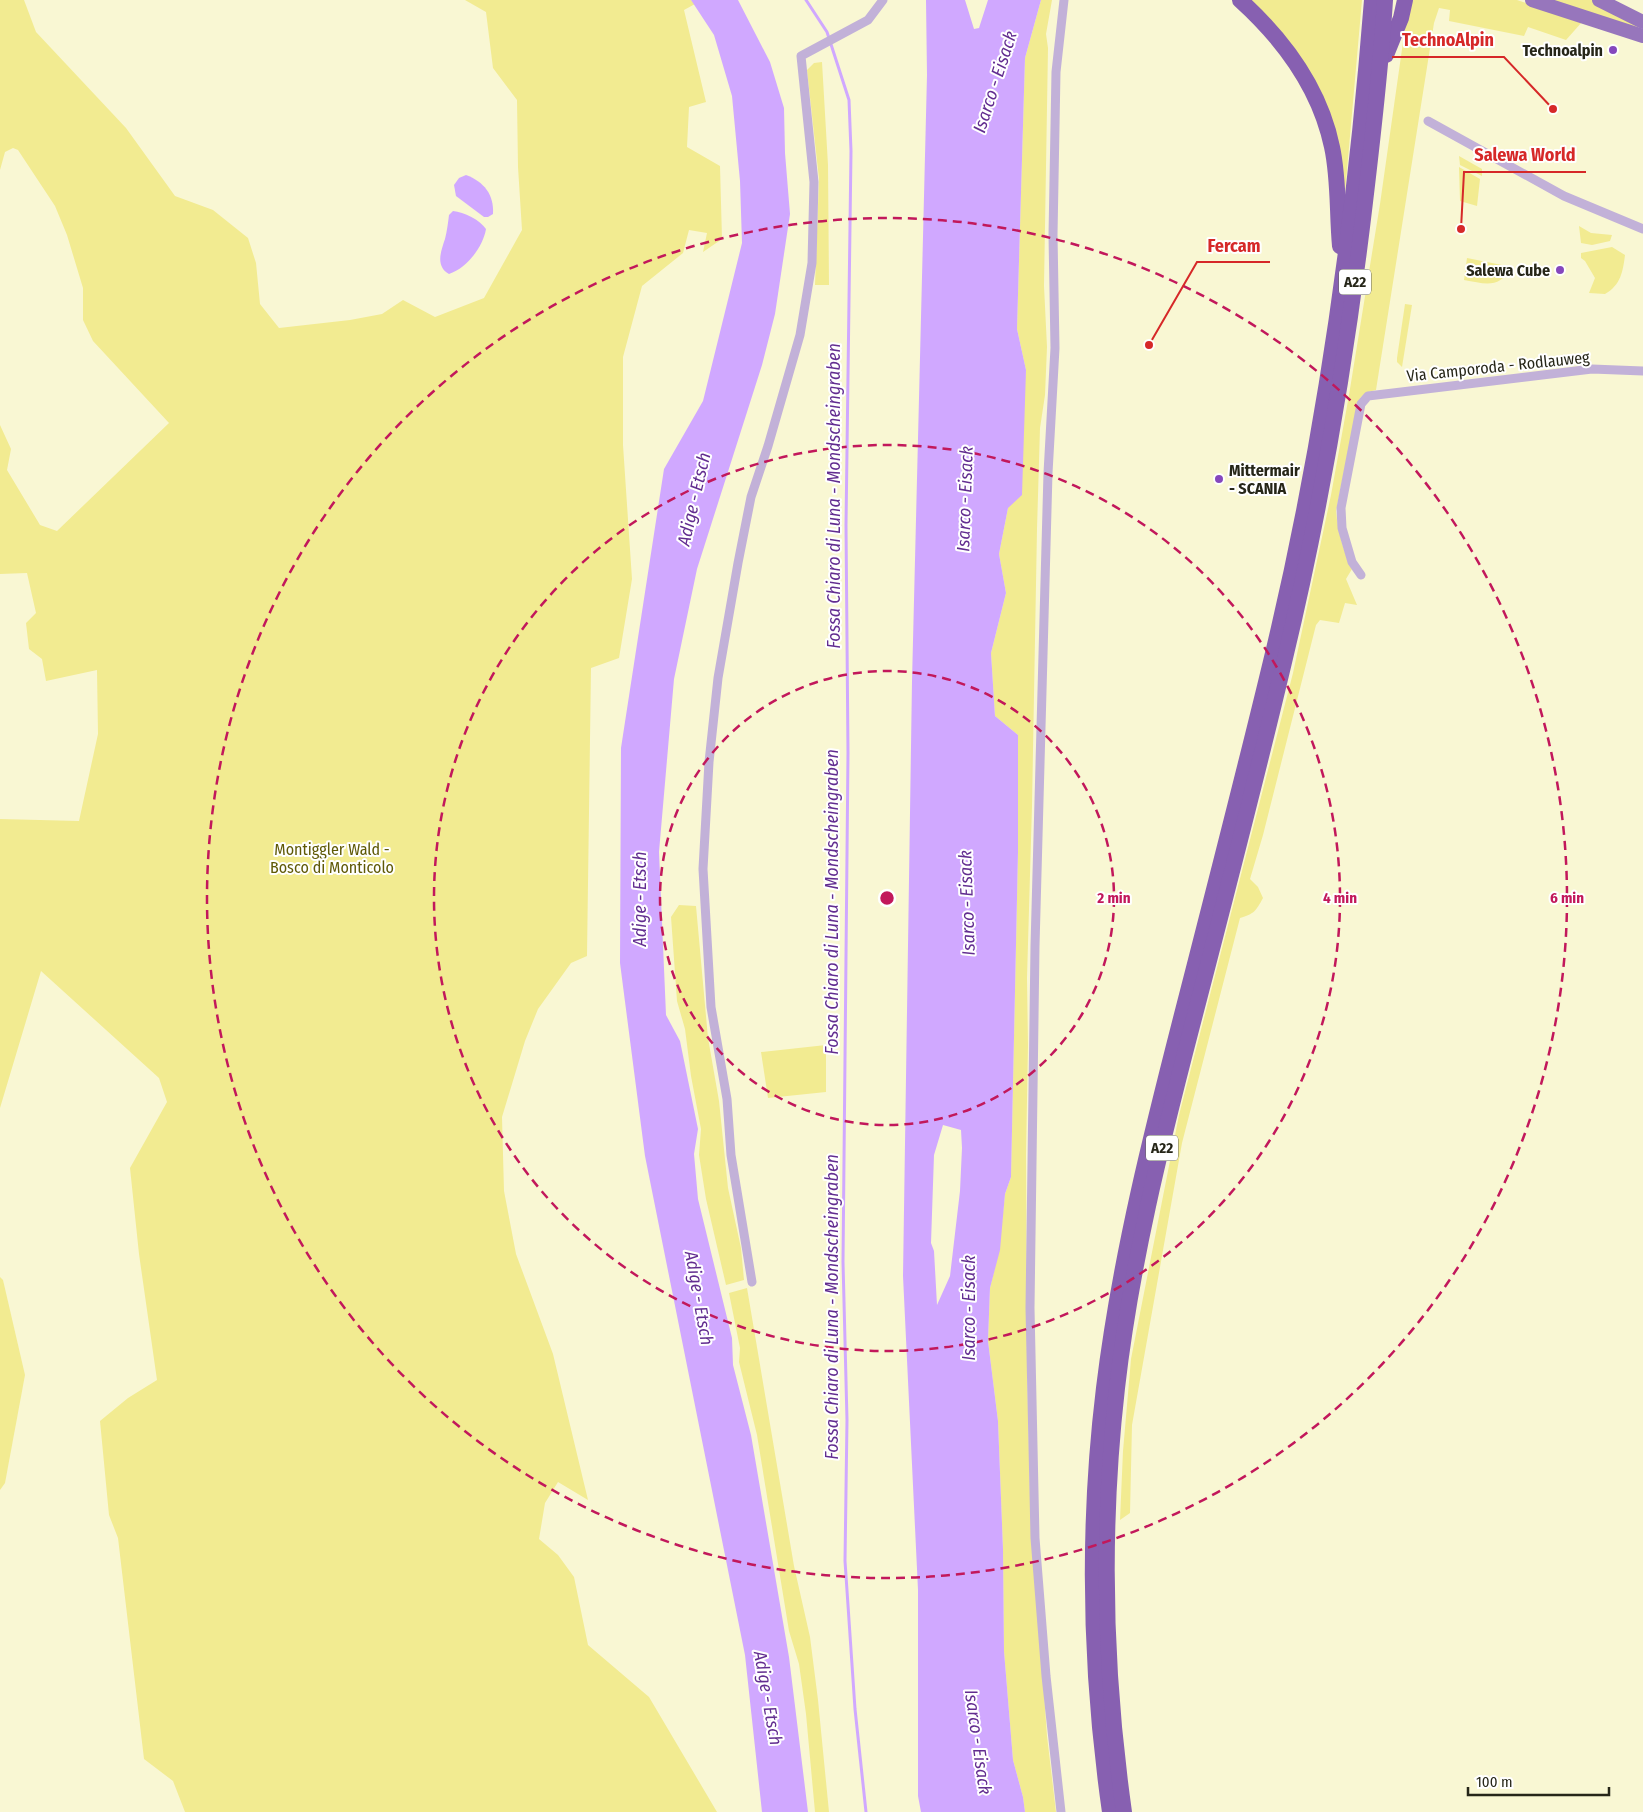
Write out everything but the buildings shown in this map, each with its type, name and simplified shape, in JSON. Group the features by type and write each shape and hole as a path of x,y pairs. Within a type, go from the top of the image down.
{"highway":[{"path":"1240,0 1271,31 1295,62 1308,83 1322,114 1332,146 1336,175 1343,282"},
{"name":"A22","path":"1110,1812 1099,1714 1093,1578 1094,1510 1099,1439 1112,1325 1127,1240 1155,1119 1262,698 1293,566 1317,441 1343,282 1366,78 1372,0"},
{"name":"A22","path":"1124,1812 1108,1652 1107,1580 1108,1509 1112,1443 1125,1329 1140,1243 1171,1109 1238,851 1306,567 1346,352 1381,66 1385,0"},
{"path":"1381,66 1401,18 1405,0"}],"main road":[{"path":"1532,0 1643,36"},
{"path":"1599,0 1643,22"}],"street":[{"path":"752,1282 731,1155 727,1099 711,1007 703,868 709,762 718,678 736,572 752,497 800,335 812,263 814,182 801,56 868,20 883,0"},
{"path":"1061,1812 1046,1676 1035,1538 1030,1308 1035,946 1048,473 1055,348 1053,235 1056,72 1064,0"},
{"path":"1428,121 1564,196 1643,229"},
{"name":"Via Camporoda - Rodlauweg","path":"1361,575 1352,562 1342,528 1341,508 1361,404 1368,396 1592,369 1643,371"}],"green space":[{"name":"Montiggler Wald - Bosco di Monticolo","path":"0,0 24,0 36,32 126,128 175,196 213,210 248,238 256,263 260,304 279,328 350,320 382,314 403,300 435,317 484,298 522,230 518,167 517,100 493,68 486,12 465,0 691,0 695,4 684,10 706,102 689,107 687,147 720,166 722,239 703,252 707,233 689,230 683,253 642,286 623,357 623,445 632,579 619,658 591,668 587,956 571,963 538,1009 525,1041 502,1117 504,1191 516,1254 553,1354 588,1500 558,1482 545,1503 539,1539 558,1555 574,1577 588,1645 649,1697 717,1812 185,1812 173,1781 144,1759 118,1538 109,1515 100,1421 128,1398 157,1380 139,1254 130,1168 167,1102 159,1078 41,971 0,1108 0,819 79,821 98,734 97,670 46,681 42,659 29,649 26,623 36,613 27,573 0,574 0,425 11,449 7,470 40,525 57,531 169,423 93,341 83,320 83,288 67,235 55,206 18,150 13,148 5,152 0,170"},
{"path":"1041,0 1052,0 1046,34 1048,48 1044,286 1047,347 1045,395 1040,428 1027,978 1027,1367 1030,1495 1047,1736 1056,1812 1025,1812 1013,1760 1004,1651 1003,1549 998,1421 988,1341 990,1288 999,1250 1005,1194 1011,1177 1018,852 1018,735 995,716 991,653 1006,593 999,554 1008,508 1026,370 1017,329 1025,58"},
{"path":"1248,0 1362,0 1344,204 1337,145"},
{"path":"1409,0 1517,0 1582,22 1566,40 1528,27 1524,36 1449,21 1450,10 1439,8 1434,23 1376,390 1365,394 1358,402 1336,511 1341,541 1352,569 1346,579 1357,605 1345,603 1339,623 1320,620 1316,625 1263,835 1250,879 1258,887 1263,898 1254,911 1240,918 1182,1143 1132,1425 1130,1513 1120,1520 1123,1451 1131,1359 1179,1115 1293,673 1331,495 1380,204"},
{"path":"1551,0 1593,0 1633,23 1643,31"},
{"path":"822,62 828,165 829,285 815,285 819,179 807,70 814,63"},
{"path":"1459,156 1482,169 1482,176 1460,165"},
{"path":"1459,167 1480,179 1477,206 1460,201"},
{"path":"1579,226 1591,233 1612,235 1610,241 1592,245 1581,243"},
{"path":"1612,247 1625,255 1618,282 1605,294 1589,293 1595,278 1585,261 1581,258 1581,253"},
{"path":"1467,258 1512,267 1497,282 1485,283 1464,280"},
{"path":"1405,304 1412,305 1402,367 1397,362 1397,358"},
{"path":"679,905 696,906 708,1038 719,1101 728,1188 741,1248 744,1280 726,1285 706,1199 699,1155 701,1129 691,1076 685,1029 677,1001 671,917"},
{"path":"826,1045 826,1092 768,1098 761,1052"},
{"path":"0,1277 3,1280 25,1375 5,1483 0,1490"},
{"path":"747,1288 794,1566 810,1637 829,1812 815,1812 806,1714 799,1664 789,1631 757,1435 739,1362 740,1348 729,1293"}],"water":[{"name":"Adige - Etsch","path":"691,0 738,0 770,62 784,108 785,153 790,214 775,314 762,365 697,569 674,679 659,852 666,1015 680,1041 698,1129 694,1154 698,1199 732,1338 733,1365 751,1435 789,1657 808,1812 762,1812 745,1655 645,1156 620,963 621,748 664,469 703,401 742,243 740,181 732,96 714,35"},
{"name":"Isarco - Eisack","path":"926,0 965,0 974,29 979,28 988,0 1041,0 1025,58 1017,329 1026,370 1022,495 1008,508 999,554 1006,593 991,653 995,716 1018,735 1018,852 1011,1177 1005,1194 1000,1250 990,1288 988,1341 998,1421 1003,1549 1004,1651 1013,1760 1025,1812 921,1812 918,1796 918,1590 903,1276 912,681 927,75","holes":["943,1125 961,1130 960,1191 950,1276 937,1305 934,1251 931,1243 934,1155"]},
{"path":"466,175 478,181 487,190 492,200 493,214 484,217 456,196 454,185 459,178"},
{"path":"453,211 471,217 486,229 478,250 462,267 449,274 442,267 440,258 449,215"}],"waterway":[{"name":"Fossa Chiaro di Luna - Mondscheingraben","path":"806,0 827,32 849,100 851,151 846,525 848,753 843,1262 847,1420 845,1561 855,1709 866,1812"}],"place":[{"name":"Technoalpin","path":"1613,50"},
{"name":"TechnoAlpin","path":"1553,109"},
{"name":"Salewa World","path":"1461,229"},
{"name":"Salewa Cube","path":"1560,270"},
{"name":"Fercam","path":"1149,345"},
{"name":"Mittermair - SCANIA","path":"1219,479"}]}
